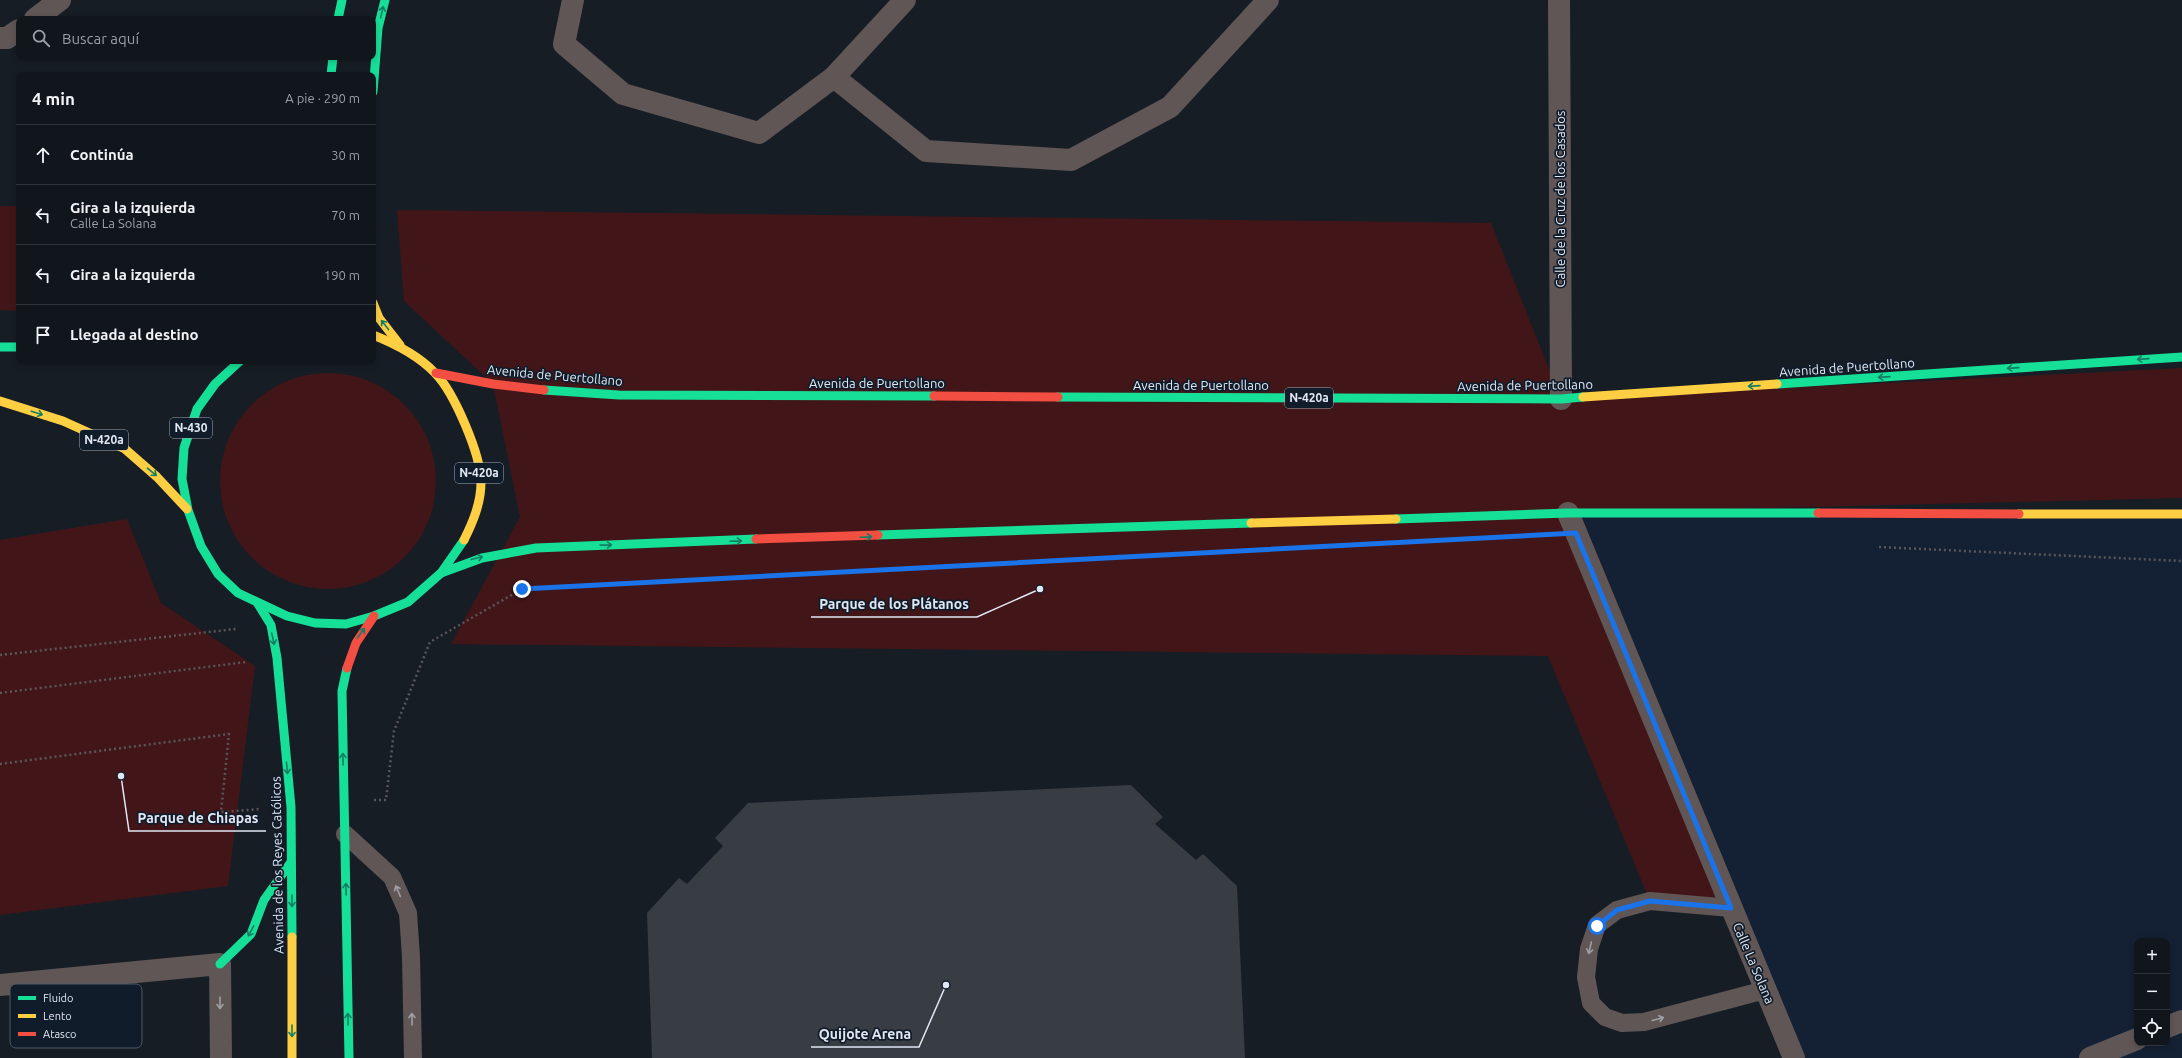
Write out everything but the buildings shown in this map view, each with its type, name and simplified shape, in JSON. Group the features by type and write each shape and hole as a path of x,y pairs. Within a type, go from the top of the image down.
{"main road":[{"path":"339,16 342,0"},
{"path":"376,54 378,28 385,0"},
{"path":"331,72 333,60"},
{"path":"375,72 376,60"},
{"path":"376,310 379,318 400,346"},
{"path":"376,336 400,346 436,373"},
{"path":"0,347 16,348"},
{"name":"Avenida de Puertollano","path":"436,373 528,389 619,395 1561,399 2182,357"},
{"name":"N-430","path":"188,510 182,479 184,448 197,409 215,384 237,364"},
{"name":"N-420a","path":"0,402 64,421 125,449 157,477 188,510 200,546 218,574 238,593 258,604 287,616 315,623 346,624 374,616 408,602 441,573 463,543 475,518 481,480 471,436 457,406 436,373"},
{"name":"N-420a","path":"441,573 478,558 514,550 551,546 1568,513 2182,514"},
{"name":"Avenida de los Reyes Católicos","path":"258,604 271,625 277,658 291,807 292,1058"},
{"path":"349,1058 342,690 350,653 359,635 374,616"},
{"path":"220,964 250,934 264,900 291,862"}],"street":[{"path":"39,16 60,0"},
{"path":"573,0 564,44 623,94 759,133 834,77 905,0"},
{"path":"834,77 926,151 1071,160 1170,107 1268,0"},
{"name":"Calle de la Cruz de los Casados","path":"1559,0 1561,399"},
{"path":"0,38 7,38 16,32"},
{"name":"Calle La Solana","path":"1568,513 1794,1058"},
{"path":"10,984 220,964 220,1058"},
{"path":"0,985 10,984"},
{"path":"2170,1026 2182,1021"},
{"path":"2090,1058 2134,1040"}],"lane":[{"path":"345,834 392,877 408,913 411,957 413,1058"},
{"path":"1731,908 1650,901 1617,910 1597,926 1589,949 1586,977 1591,1003 1604,1017 1622,1023 1644,1022 1765,990"}],"path":[{"path":"1871,547 2182,561"},
{"path":"344,801 386,800 394,731 430,642 522,589 946,567"},
{"path":"0,655 271,625"},
{"path":"0,693 277,658"},
{"path":"0,764 229,734 221,812 291,807"}],"shaded area":[{"path":"0,206 16,206 16,311 0,310"},
{"path":"397,210 1491,223 1561,399 2182,368 2182,498 1568,513 1731,908 1650,901 1548,656 451,644 520,517 493,384 404,301"},
{"path":"328,373 349,375 379,386 388,391 404,405 418,421 423,430 434,460 436,481 434,502 423,532 418,541 404,557 388,571 379,576 349,587 328,589 307,587 277,576 268,571 252,557 238,541 233,532 222,502 220,481 222,460 233,430 238,421 252,405 268,391 277,386 307,375"},
{"path":"1568,513 2182,514 2182,1058 1803,1058"},
{"path":"127,519 161,603 255,666 228,886 0,915 0,540"}],"traffic: fast":[{"path":"339,16 342,0"},
{"path":"376,54 378,28 385,0"},
{"path":"331,72 333,60"},
{"path":"375,72 376,60"},
{"path":"0,347 16,347"},
{"path":"1777,384 2182,357"},
{"path":"237,364 215,384 197,409 184,448 182,479 188,510 201,546 218,574 238,593 287,616 315,623 346,624 374,616 408,602 441,573 464,540"},
{"path":"544,390 619,395 934,396"},
{"path":"1058,397 1561,399 1583,397"},
{"path":"1396,519 1568,513 1818,513"},
{"path":"878,535 1251,523"},
{"path":"441,573 482,558 536,548 756,539"},
{"path":"258,604 271,625 277,658 291,807 292,937"},
{"path":"347,668 342,691 349,1058"},
{"path":"220,964 251,934 264,900 291,862"}],"traffic: slow":[{"path":"376,310 379,318 400,345"},
{"path":"376,336 406,351 435,373 450,394 465,424 480,470 481,490 476,512 464,540"},
{"path":"1583,397 1777,384"},
{"path":"0,401 63,421 125,449 157,477 187,509"},
{"path":"2019,514 2182,514"},
{"path":"1251,523 1396,519"},
{"path":"292,937 292,1058"}],"traffic: jam":[{"path":"436,373 493,384 544,390"},
{"path":"934,396 1058,397"},
{"path":"1818,513 2019,514"},
{"path":"756,539 878,535"},
{"path":"347,668 356,643 374,616"}],"place":[{"name":"Parque de los Plátanos","path":"1040,589"},
{"name":"Parque de Chiapas","path":"121,776"},
{"name":"Quijote Arena","path":"946,985"}],"route":[{"path":"522,589 1576,533 1731,908 1676,902 1650,901 1617,910 1597,926"}]}
